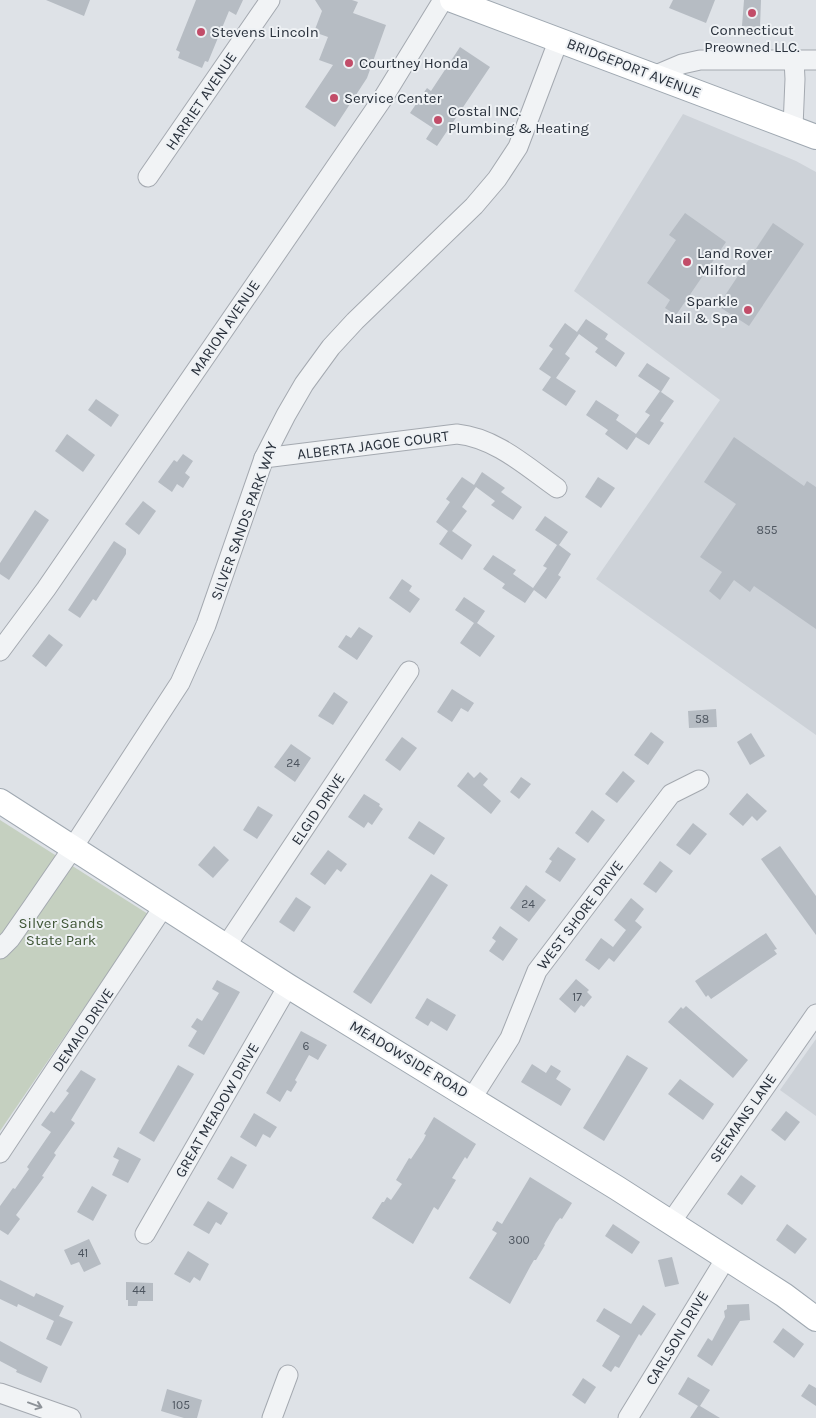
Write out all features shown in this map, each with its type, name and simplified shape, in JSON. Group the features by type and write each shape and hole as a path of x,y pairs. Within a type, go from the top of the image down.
{"main road":[{"name":"BRIDGEPORT AVENUE","path":"452,0 816,137"},
{"name":"MEADOWSIDE ROAD","path":"0,801 288,986 671,1222 816,1319"}],"street":[{"name":"HARRIET AVENUE","path":"148,177 270,0"},
{"name":"MARION AVENUE","path":"0,651 46,589 383,98 443,0"},
{"name":"SILVER SANDS PARK WAY","path":"0,949 10,939 73,848 184,675 206,625 264,458 286,414 304,384 331,347 354,321 474,206 497,179 518,147 559,39"},
{"path":"656,76 682,64 700,60 816,60"},
{"path":"793,128 794,60"},
{"name":"ALBERTA JAGOE COURT","path":"264,458 458,434 467,435 497,446 557,488"},
{"name":"ELGID DRIVE","path":"226,946 409,671"},
{"name":"WEST SHORE DRIVE","path":"472,1098 510,1038 537,971 671,794 699,780"},
{"name":"DEMAIO DRIVE","path":"0,1153 164,906"},
{"name":"GREAT MEADOW DRIVE","path":"145,1234 288,986"},
{"name":"SEEMANS LANE","path":"671,1222 816,1014"},
{"name":"CARLSON DRIVE","path":"628,1418 726,1258"},
{"path":"272,1418 288,1375"},
{"path":"0,1392 71,1418"}],"shaded area":[{"path":"683,114 796,161 816,172 816,735 596,579 720,400 574,291"},
{"path":"816,1039 816,1116 780,1090"}],"green space":[{"name":"Silver Sands State Park","path":"0,820 148,914 0,1131"}],"building":[{"path":"46,0 90,0 84,16"},
{"name":"Stevens Lincoln","path":"196,0 243,0 236,15 229,11 208,62 205,61 202,68 178,58 180,52 176,50"},
{"name":"Courtney Honda","path":"315,0 352,0 358,2 353,13 386,25 367,78 335,127 305,107 333,65 319,60 328,37 314,32 322,11"},
{"path":"673,0 715,0 706,23 669,8"},
{"name":"Connecticut Preowned LLC.","path":"744,0 761,0 760,27 742,26"},
{"path":"460,47 490,67 437,146 426,139 433,128 410,113 427,88 431,91"},
{"name":"Land Rover Milford","path":"685,213 726,242 676,315 665,308 670,300 647,283 676,240 669,235"},
{"path":"773,223 804,244 749,326 718,306"},
{"path":"586,319 608,334 605,339 625,353 616,367 595,352 598,348 579,334 565,354 570,358 556,378 576,391 566,406 542,390 551,377 539,369 553,349 549,346 565,323 577,332"},
{"path":"647,363 670,378 661,392 674,401 660,421 664,423 649,445 636,437 627,450 605,434 608,430 586,415 596,400 619,415 616,420 636,434 650,415 645,412 660,391 638,376"},
{"path":"96,399 119,415 111,427 88,410"},
{"path":"67,434 95,455 83,472 55,451"},
{"path":"734,437 804,486 807,481 816,487 816,629 754,586 750,592 734,580 720,600 709,591 722,572 700,557 736,504 704,482"},
{"path":"183,454 193,461 185,473 190,477 183,488 177,484 172,492 158,482 174,460 177,462"},
{"path":"482,472 505,488 501,492 522,507 513,520 491,505 495,501 476,487 462,507 467,511 452,531 472,545 462,560 439,544 448,531 436,522 450,502 446,499 462,477 474,485"},
{"path":"598,477 615,488 601,508 585,497"},
{"path":"143,501 156,511 139,535 125,524"},
{"path":"35,510 49,520 9,580 0,574 0,563"},
{"path":"545,516 568,532 559,545 571,554 558,575 561,577 546,599 534,590 525,603 502,588 505,584 483,569 493,555 516,570 513,574 533,588 547,568 543,566 557,545 535,530"},
{"path":"114,541 126,549 126,554 96,601 93,599 80,618 68,610"},
{"path":"402,579 412,586 409,591 420,599 410,613 389,598"},
{"path":"464,597 485,611 477,623 495,636 480,657 460,643 474,623 455,610"},
{"path":"359,627 373,636 357,660 338,647 346,635 351,638"},
{"path":"49,634 63,645 46,667 32,656"},
{"path":"452,689 474,703 468,712 461,708 452,722 437,712"},
{"path":"334,692 348,702 333,725 318,716"},
{"path":"716,709 717,727 689,728 688,711"},
{"path":"651,732 664,742 648,765 634,755"},
{"path":"751,733 765,756 750,765 737,742"},
{"path":"402,737 417,748 400,771 385,760"},
{"path":"291,744 311,758 295,782 274,767"},
{"path":"623,771 635,781 617,803 605,794"},
{"path":"468,772 474,778 480,772 488,779 483,785 501,801 491,814 457,786"},
{"path":"521,777 531,784 519,799 510,792"},
{"path":"747,793 767,811 757,821 752,816 743,826 729,814"},
{"path":"364,794 380,804 379,806 383,809 372,825 368,822 364,828 348,817"},
{"path":"258,806 273,815 257,839 243,830"},
{"path":"592,810 605,820 588,843 575,833"},
{"path":"419,821 445,838 434,855 408,838"},
{"path":"693,823 707,834 690,855 676,845"},
{"path":"214,846 229,860 213,878 198,865"},
{"path":"780,846 816,896 816,935 761,859"},
{"path":"558,847 576,859 560,882 545,872 552,861 549,859"},
{"path":"328,850 347,864 341,872 337,869 325,885 310,874"},
{"path":"660,861 673,871 656,893 643,884"},
{"path":"431,874 448,885 371,1004 353,992"},
{"path":"526,885 546,900 529,922 510,908"},
{"path":"296,897 311,907 294,932 279,922"},
{"path":"631,898 644,909 635,921 642,927 614,962 609,958 599,970 585,960 601,938 613,947 626,930 614,920"},
{"path":"500,926 518,939 503,961 489,951 496,941 492,938"},
{"path":"766,933 777,949 774,950 777,954 711,999 708,995 706,997 695,981"},
{"path":"576,979 589,990 587,992 592,997 584,1007 581,1005 575,1013 559,999"},
{"path":"217,980 240,992 204,1055 188,1046 197,1031 191,1027 197,1018 202,1021 219,993 212,989"},
{"path":"427,998 456,1015 447,1031 431,1021 428,1026 415,1018"},
{"path":"686,1006 748,1060 733,1078 668,1022 681,1007 683,1009"},
{"path":"301,1031 327,1045 318,1060 309,1055 295,1080 297,1082 291,1092 287,1090 280,1102 266,1093"},
{"path":"627,1055 648,1068 604,1141 583,1128"},
{"path":"532,1064 546,1073 551,1065 561,1071 556,1079 571,1089 561,1106 521,1082"},
{"path":"178,1065 194,1074 154,1142 139,1133"},
{"path":"81,1070 96,1079 71,1120 75,1123 54,1153 56,1155 42,1176 44,1177 16,1215 20,1219 8,1235 0,1230 0,1206 29,1169 27,1167 51,1132 41,1125 51,1111 54,1113 69,1093 66,1091"},
{"path":"680,1079 714,1104 703,1120 668,1094"},
{"path":"786,1111 800,1122 785,1141 771,1130"},
{"path":"254,1113 277,1127 270,1138 263,1134 256,1147 240,1137"},
{"path":"434,1117 476,1144 452,1178 456,1180 438,1210 434,1207 413,1244 372,1218 382,1202 387,1197 391,1200 402,1184 396,1180 409,1158 411,1159 423,1141 426,1135 424,1134"},
{"path":"118,1147 141,1159 128,1183 112,1175 119,1160 113,1157"},
{"path":"231,1156 247,1165 233,1189 217,1179"},
{"path":"741,1175 756,1186 742,1205 727,1194"},
{"path":"530,1177 572,1203 562,1219 560,1218 556,1223 510,1304 469,1278 497,1233 492,1230 497,1221 502,1224"},
{"path":"92,1186 107,1195 93,1221 77,1212"},
{"path":"208,1201 228,1213 221,1225 216,1222 209,1234 193,1225"},
{"path":"613,1224 640,1242 632,1254 605,1236"},
{"path":"787,1224 807,1239 795,1254 776,1240"},
{"path":"89,1239 101,1264 84,1272 79,1262 71,1265 64,1250"},
{"path":"188,1251 209,1264 200,1281 194,1277 190,1283 174,1274"},
{"path":"672,1257 679,1284 665,1287 658,1260"},
{"path":"0,1280 34,1297 36,1293 64,1306 59,1316 73,1322 61,1346 46,1339 54,1321 18,1304 17,1307 0,1299"},
{"path":"126,1282 153,1283 153,1301 138,1301 137,1306 128,1306"},
{"path":"749,1304 750,1320 740,1321 712,1366 697,1356 708,1338 712,1341 725,1317 724,1311 727,1309 727,1305"},
{"path":"643,1305 656,1314 641,1336 639,1334 619,1368 615,1366 611,1372 602,1366 620,1336 596,1321 604,1308 631,1324"},
{"path":"783,1328 804,1344 794,1358 773,1342"},
{"path":"0,1341 48,1367 41,1383 16,1372 17,1370 0,1361"},
{"path":"688,1377 710,1390 700,1406 720,1418 690,1418 698,1406 678,1394"},
{"path":"583,1378 596,1387 585,1404 572,1395"},
{"path":"809,1384 816,1388 816,1406 801,1396"},
{"path":"167,1389 202,1400 197,1418 184,1418 161,1411"}],"place":[{"name":"Connecticut Preowned LLC.","path":"752,13"},
{"name":"Stevens Lincoln","path":"201,32"},
{"name":"Courtney Honda","path":"349,63"},
{"name":"Service Center","path":"334,98"},
{"name":"Costal INC. Plumbing & Heating","path":"438,120"},
{"name":"Land Rover Milford","path":"687,262"},
{"name":"Sparkle Nail & Spa","path":"748,310"}]}
